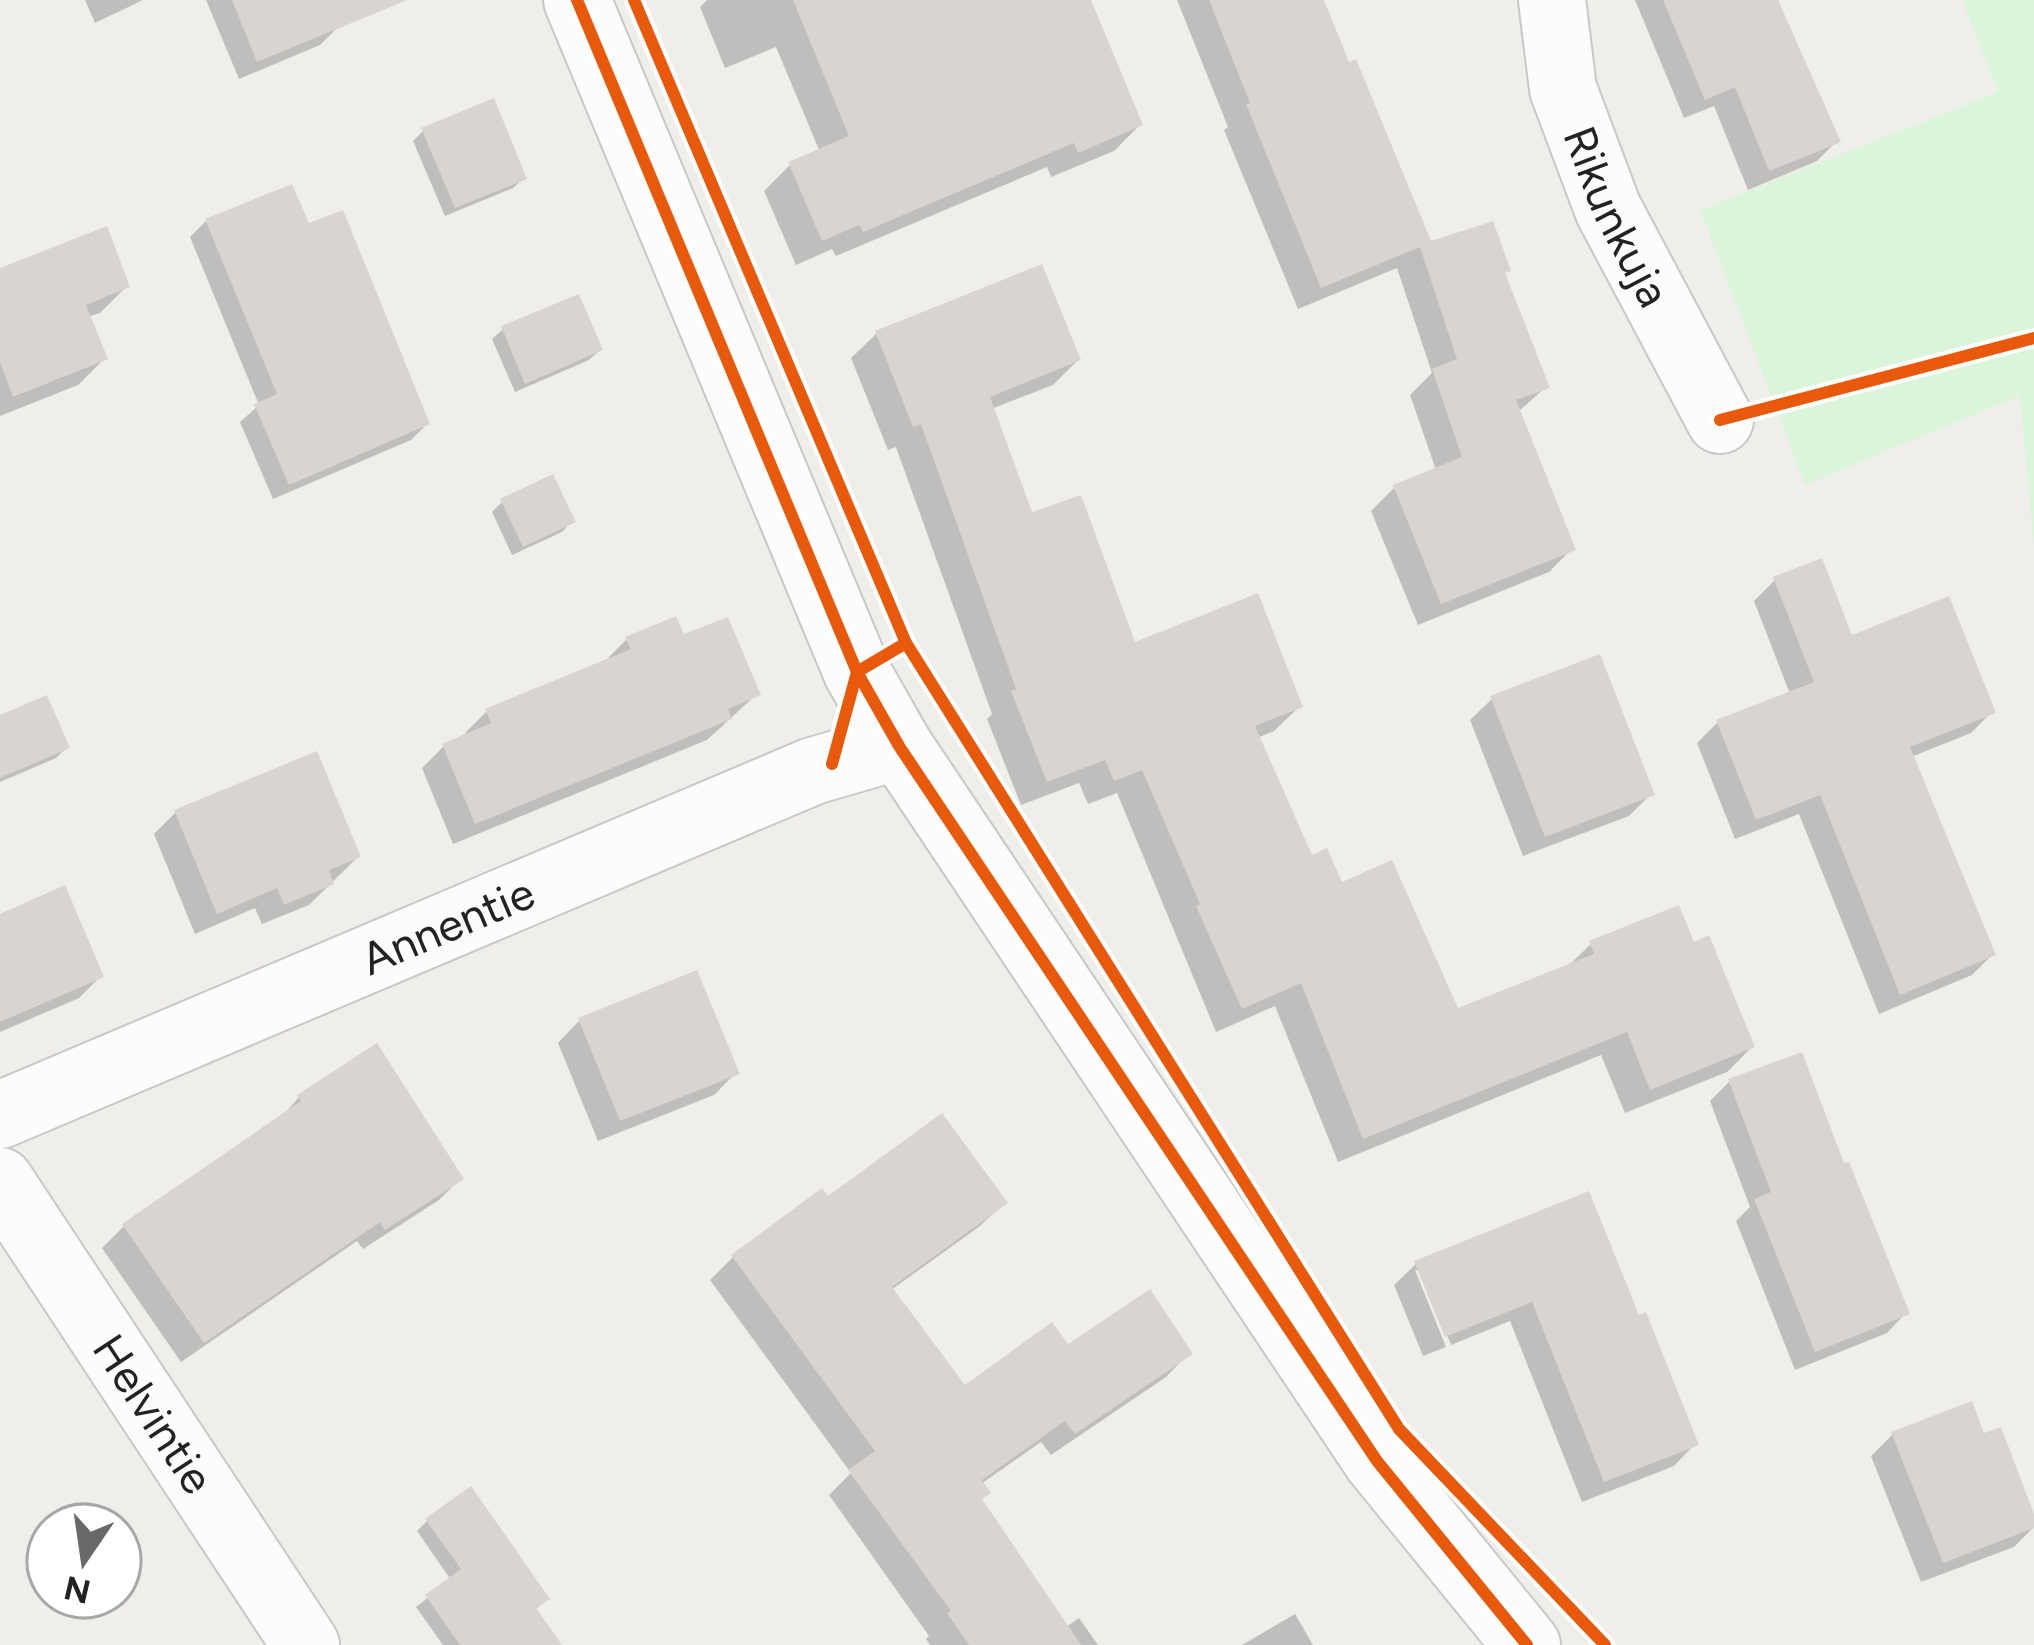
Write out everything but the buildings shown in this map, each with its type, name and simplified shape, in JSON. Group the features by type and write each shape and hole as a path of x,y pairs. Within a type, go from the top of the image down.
{"street":[{"path":"577,0 857,672 899,746 1377,1461 1527,1645"},
{"name":"Rikunkuja","path":"1552,0 1563,89 1608,209 1720,420"},
{"name":"Annentie","path":"0,1115 814,771 899,746"},
{"name":"Helvintie","path":"0,1181 307,1645"}],"green space":[{"path":"1962,0 2034,0 2034,549 2020,396 1805,485 1700,210 1998,92"}],"cycle path":[{"path":"577,0 857,672 899,746 1377,1461 1527,1645"},
{"path":"634,0 906,643 1399,1429 1605,1645"},
{"path":"1720,420 2034,338"},
{"path":"832,764 857,672 906,643"}]}
